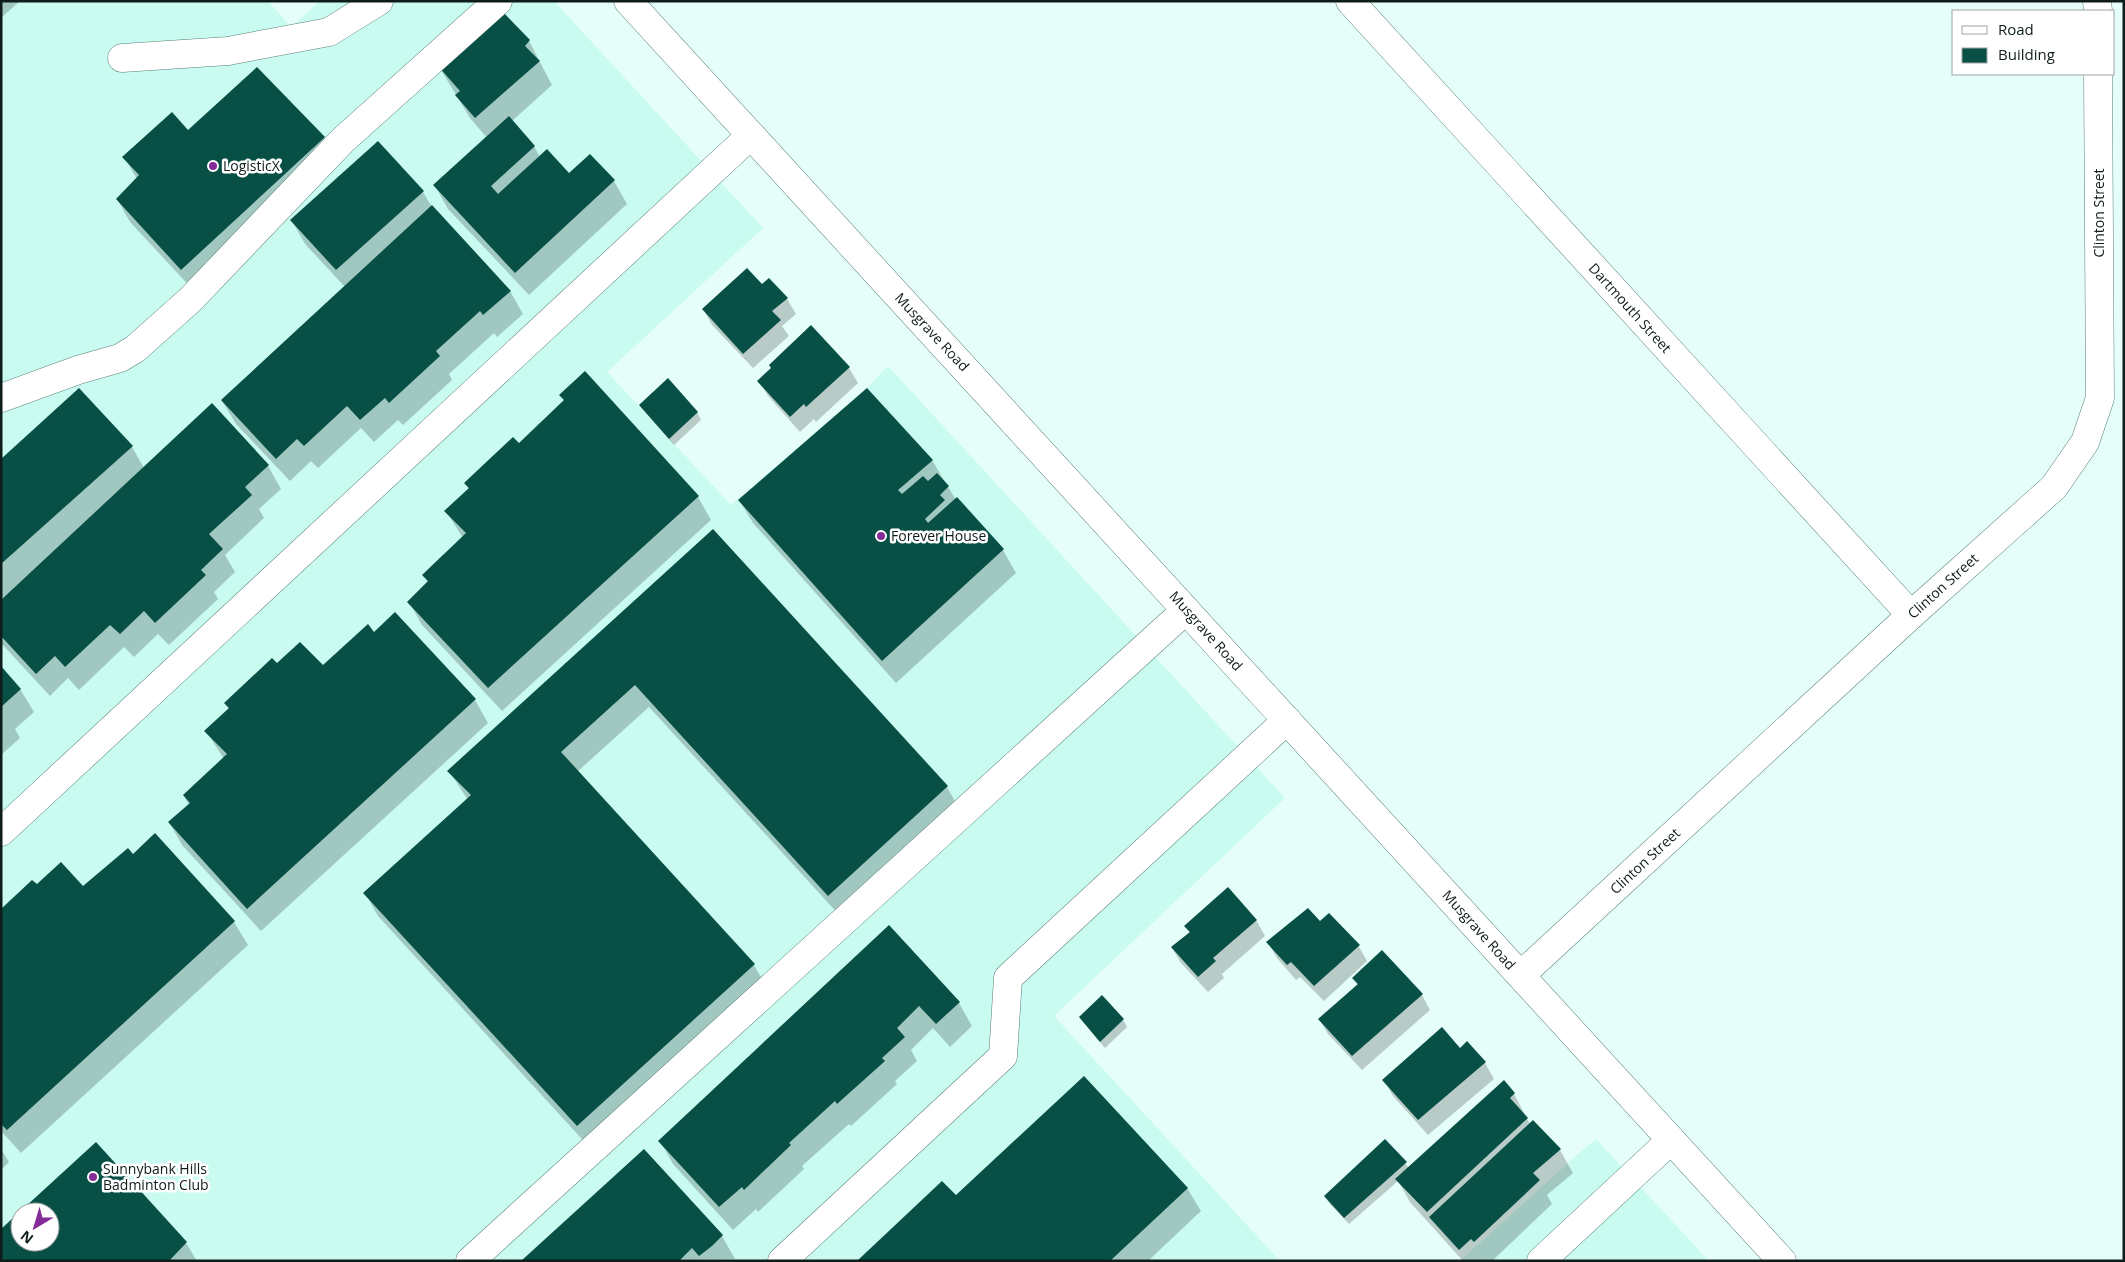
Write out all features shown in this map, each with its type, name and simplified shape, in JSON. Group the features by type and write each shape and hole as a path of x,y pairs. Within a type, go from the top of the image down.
{"street":[{"path":"122,58 228,51 329,32 379,1"},
{"path":"1,398 78,370 120,358 135,350 190,300 343,140 498,1"},
{"name":"Musgrave Road","path":"628,1 1782,1261"},
{"name":"Dartmouth Street","path":"1350,1 1911,615"},
{"name":"Clinton Street","path":"1521,975 1911,615 2054,487 2085,442 2100,398 2098,75"},
{"path":"1,832 751,135"},
{"path":"470,1261 1186,610"},
{"path":"782,1261 1003,1056 1008,978 1288,720"},
{"path":"1541,1261 1671,1140"}],"shaded area":[{"path":"1,1 268,1 291,27 320,1 554,1 763,228 607,372 731,505 867,388 888,366 1285,798 1054,1016 1280,1261 1,1261"},
{"path":"1596,1139 1709,1261 1460,1261 1577,1155"}],"building":[{"path":"500,9 530,40 525,46 540,61 475,118 455,95 460,91 437,65"},
{"name":"LogisticX","path":"257,67 325,137 181,270 116,199 139,175 122,157 172,112 188,130"},
{"path":"509,116 535,146 491,186 498,194 547,149 569,173 590,154 615,180 515,273 433,185"},
{"path":"378,141 424,191 336,270 290,220"},
{"path":"432,205 511,291 483,315 480,311 436,351 440,356 389,403 385,398 360,420 347,406 304,446 297,439 276,459 221,400"},
{"path":"747,268 762,284 769,278 788,298 772,311 781,320 743,354 702,309"},
{"path":"811,325 850,367 806,407 804,404 790,417 757,381 771,368 769,365"},
{"path":"585,371 699,496 488,688 407,602 428,581 422,575 466,533 444,511 469,488 464,483 513,437 519,443 564,400 559,395"},
{"path":"668,378 698,412 669,439 639,405"},
{"path":"79,388 133,446 1,564 1,459"},
{"name":"Forever House","path":"867,388 933,460 898,490 902,494 923,476 928,481 937,473 949,486 940,495 945,500 925,519 928,523 957,497 1004,549 882,661 738,500"},
{"path":"212,403 269,465 245,487 252,495 209,534 223,549 201,570 206,575 155,623 144,611 120,634 110,625 65,667 55,656 36,674 1,636 1,600"},
{"path":"713,529 948,786 828,896 635,685 561,752 755,964 577,1126 363,893 471,795 447,771"},
{"path":"395,612 476,699 247,909 168,822 190,803 183,795 227,754 204,731 229,708 224,703 272,658 277,663 300,642 323,665 368,624 374,632"},
{"path":"1,666 21,689 1,707"},
{"path":"155,833 235,921 7,1130 1,1124 1,909 32,880 37,884 61,862 83,886 128,848 133,854"},
{"path":"1228,887 1257,920 1213,958 1216,961 1198,977 1171,947 1190,932 1184,926"},
{"path":"1308,908 1320,921 1329,913 1360,945 1314,986 1291,962 1287,965 1266,942"},
{"path":"889,925 960,1002 936,1024 919,1006 897,1028 905,1037 882,1058 885,1061 837,1104 835,1101 789,1143 791,1145 744,1190 742,1187 719,1207 658,1141"},
{"path":"1382,950 1423,994 1352,1056 1318,1019 1358,984 1352,978"},
{"path":"1102,995 1124,1019 1100,1042 1079,1017"},
{"path":"1442,1027 1460,1048 1467,1041 1486,1062 1418,1120 1382,1080"},
{"path":"1084,1076 1188,1188 1110,1261 857,1261 942,1181 956,1195"},
{"path":"1504,1080 1515,1093 1510,1098 1528,1118 1427,1212 1395,1179"},
{"path":"1533,1120 1561,1149 1533,1173 1540,1180 1474,1242 1471,1239 1459,1250 1429,1217"},
{"path":"1385,1139 1407,1162 1344,1218 1324,1196"},
{"name":"Sunnybank Hills Badminton Club","path":"96,1142 187,1242 169,1261 1,1261 1,1229 10,1221 10,1252 60,1252 60,1202 30,1202"},
{"path":"644,1149 723,1235 712,1246 699,1256 692,1248 679,1261 521,1261"}],"place":[{"name":"LogisticX","path":"213,166"},
{"name":"Forever House","path":"881,536"},
{"name":"Sunnybank Hills Badminton Club","path":"93,1177"}]}
